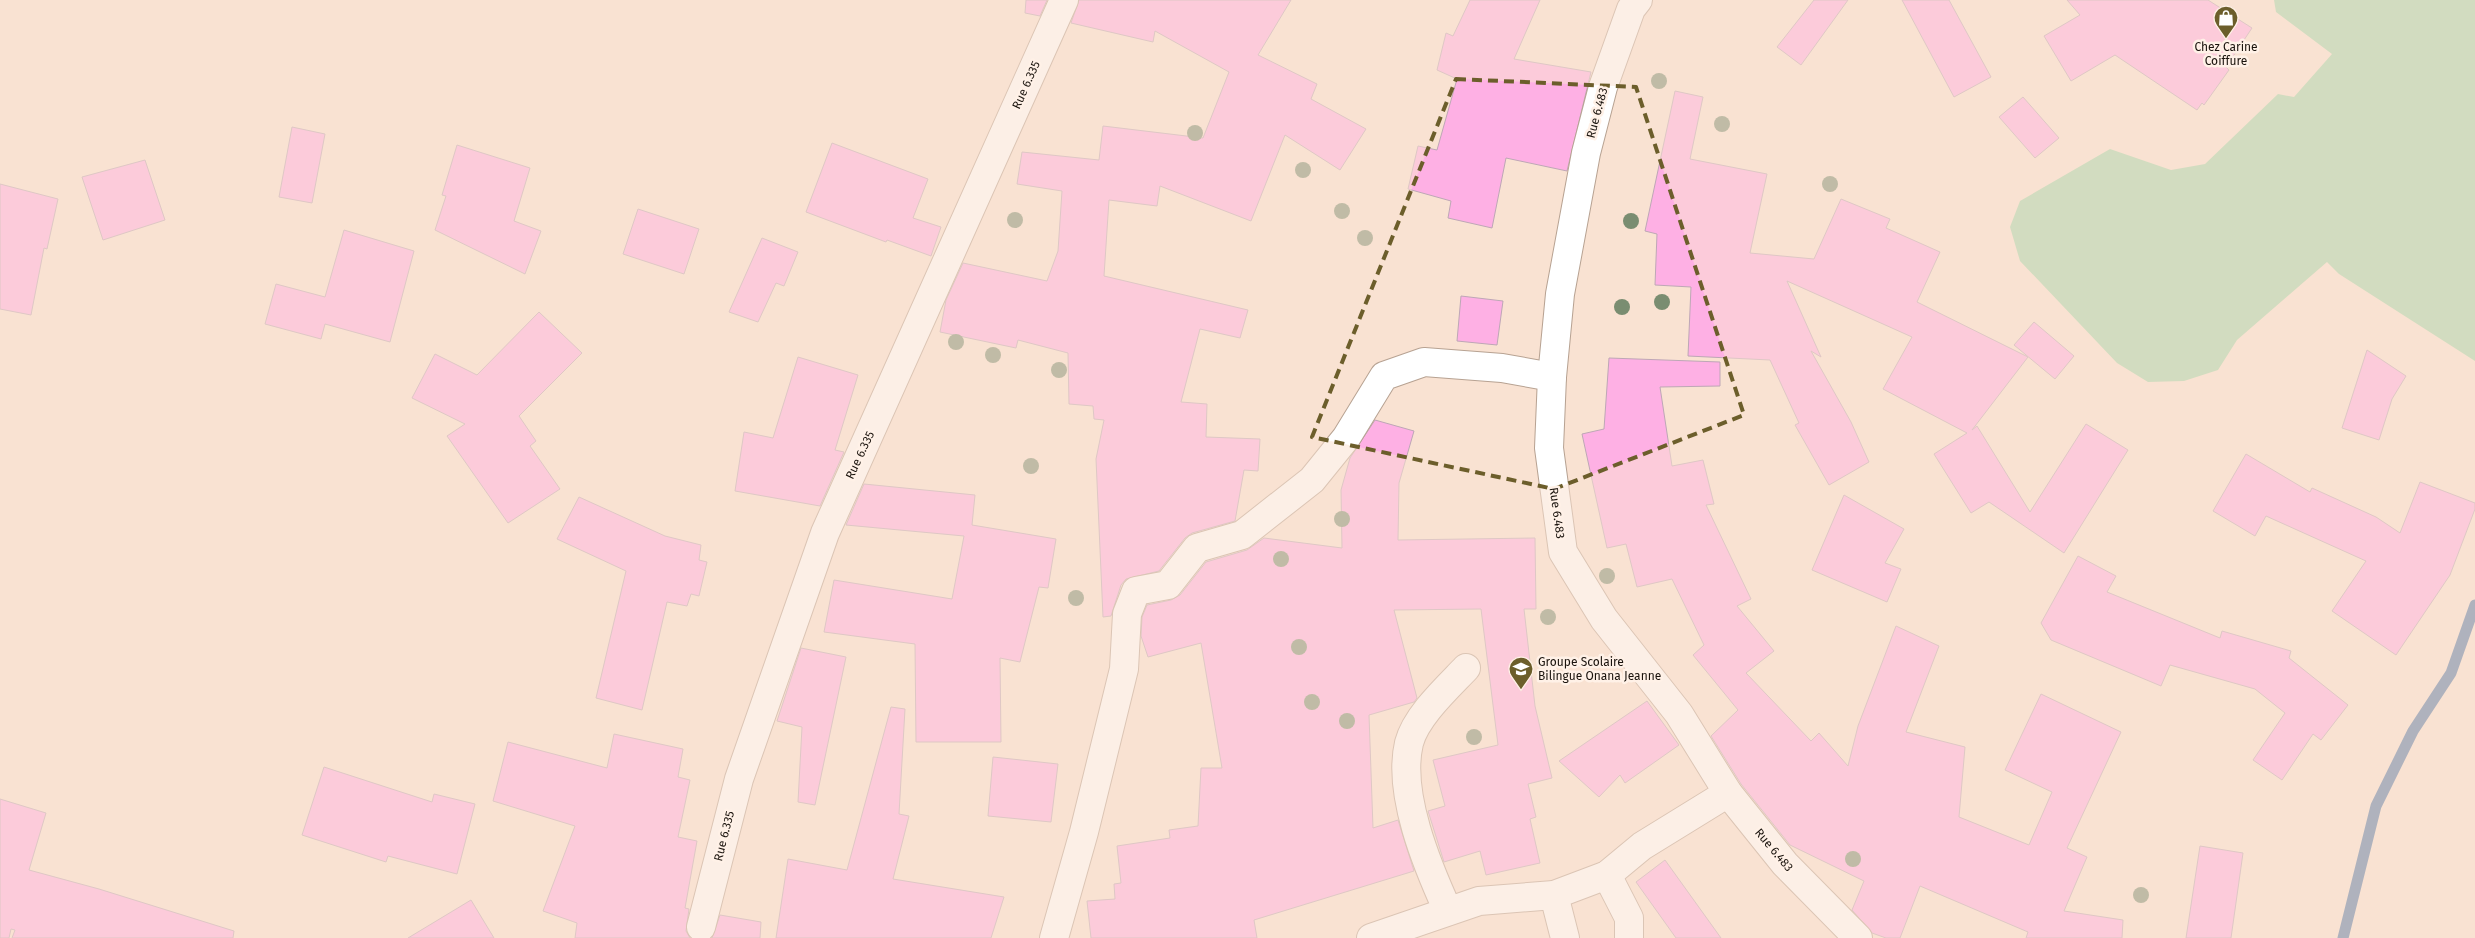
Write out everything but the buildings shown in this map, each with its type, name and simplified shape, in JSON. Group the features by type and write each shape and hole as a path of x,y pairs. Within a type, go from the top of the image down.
{"street":[{"name":"Rue 6.335","path":"701,927 739,779 825,532 1064,0"},
{"name":"Rue 6.483","path":"1638,0 1631,9 1603,87 1586,153 1560,294 1552,377 1549,448 1563,552 1604,619 1679,714 1728,793 1785,864 1858,938"},
{"path":"1054,938 1084,832 1122,678 1127,614 1136,591 1168,585 1197,548 1242,535 1312,480 1346,438 1384,376 1424,362 1502,368 1552,377"},
{"path":"1448,911 1428,868 1416,832 1407,780 1409,744 1422,718 1466,668"},
{"path":"1371,938 1480,901 1554,895 1607,875 1642,846 1728,793"},
{"path":"1607,875 1628,918 1629,938"},
{"path":"1554,895 1565,938"}],"highlighted area":[{"path":"1456,79 1636,87 1744,415 1554,489 1312,437"}],"green space":[{"path":"2274,0 2475,0 2475,361 2339,274 2327,262 2237,340 2218,370 2184,381 2148,382 2117,363 2020,261 2010,227 2020,201 2110,149 2171,170 2205,164 2278,94 2294,97 2332,54 2276,12"}],"waterway":[{"path":"2343,938 2376,806 2413,731 2451,673 2475,605"}],"place":[{"name":"Chez Carine Coiffure","path":"2226,39"},
{"name":"Groupe Scolaire Bilingue Onana Jeanne","path":"1521,690"}]}
